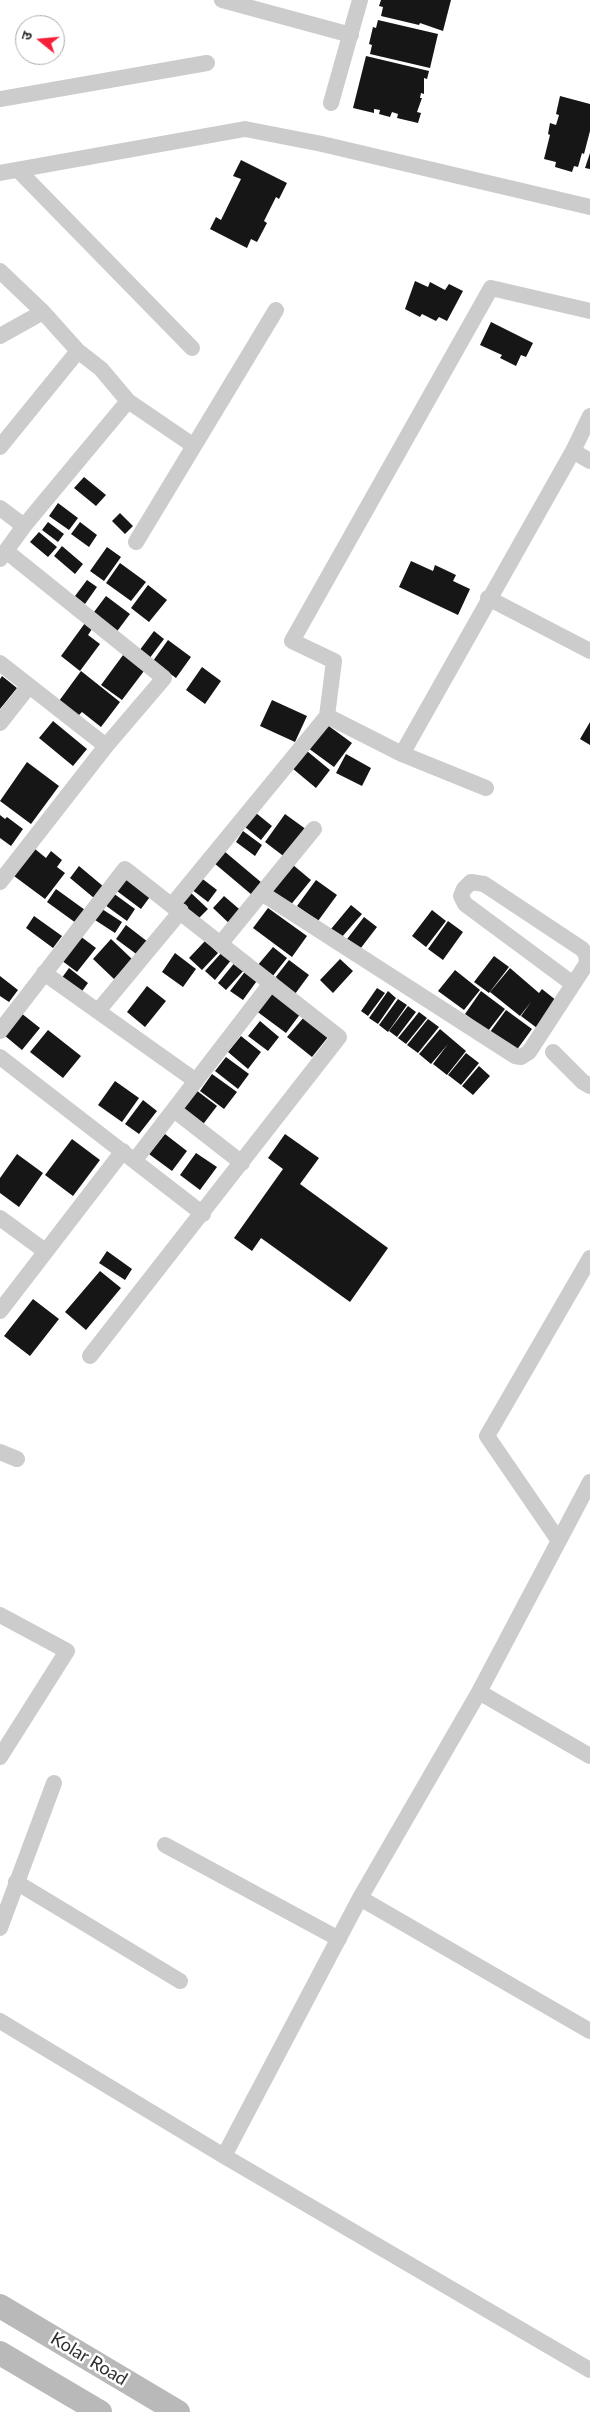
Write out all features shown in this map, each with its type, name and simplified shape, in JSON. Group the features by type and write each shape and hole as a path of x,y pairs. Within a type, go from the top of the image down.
{"main road":[{"name":"Kolar Road","path":"0,2306 178,2412"},
{"path":"0,2353 100,2412"}],"street":[{"path":"222,0 351,35"},
{"path":"331,103 360,0"},
{"path":"0,99 207,63"},
{"path":"0,173 245,130 322,144 590,208"},
{"path":"18,170 192,348"},
{"path":"0,271 43,312 78,351 101,369 128,401 194,446"},
{"path":"98,1011 327,716 334,662 292,641 491,288 590,311"},
{"path":"136,542 276,310"},
{"path":"0,336 43,312"},
{"path":"0,447 78,351"},
{"path":"0,882 106,746 164,678 3,555 24,526 128,401"},
{"path":"402,754 488,598 573,451 590,416"},
{"path":"573,451 590,461"},
{"path":"0,508 24,526"},
{"path":"488,598 590,651"},
{"path":"0,664 106,746"},
{"path":"0,723 29,686"},
{"path":"327,716 402,754 486,788"},
{"path":"221,943 263,894 314,828"},
{"path":"0,1031 125,869 339,1036 203,1214 90,1356"},
{"path":"263,894 515,1056 521,1057 529,1052 587,963 586,954 582,949 484,884 471,882 464,889 461,896 464,904 573,984"},
{"path":"44,973 196,1081"},
{"path":"0,1311 45,1251 129,1156 174,1110 271,983"},
{"path":"554,1052 583,1082 590,1086"},
{"path":"0,1057 203,1214"},
{"path":"174,1110 242,1162"},
{"path":"0,1218 45,1251"},
{"path":"559,1541 487,1436 590,1258"},
{"path":"0,1452 17,1459"},
{"path":"224,2156 360,1898 479,1692 590,1482"},
{"path":"0,1615 67,1651 6,1733 0,1757"},
{"path":"479,1692 590,1756"},
{"path":"0,1928 54,1783"},
{"path":"165,1844 339,1939"},
{"path":"16,1882 180,1981"},
{"path":"360,1898 590,2031"},
{"path":"0,2021 224,2156 590,2370"}],"building":[{"path":"381,0 451,0 443,31 420,23 419,25 381,16 383,7 379,6"},
{"path":"378,20 438,34 430,68 370,54 372,45 369,44 373,27 376,28"},
{"path":"366,56 429,71 427,79 424,78 424,94 421,93 420,98 422,98 417,112 421,113 418,123 397,118 398,114 392,112 390,117 379,114 380,110 374,109 374,113 353,108"},
{"path":"560,96 590,104 590,131 584,154 582,153 578,167 574,166 572,172 555,167 556,162 544,159 550,135 548,134 550,123 556,125 559,115 556,114"},
{"path":"590,153 590,169 585,168"},
{"path":"241,160 287,183 279,199 276,197 264,221 267,223 257,242 251,239 247,248 210,229 216,217 221,220 241,179 233,176"},
{"path":"415,281 428,287 430,282 445,290 449,284 463,291 447,321 439,317 436,321 422,314 420,317 405,309"},
{"path":"491,322 533,343 526,357 521,355 516,366 500,358 502,355 480,345"},
{"path":"84,477 106,495 96,506 74,488"},
{"path":"58,503 78,518 69,530 49,516"},
{"path":"120,513 133,526 125,534 112,521"},
{"path":"48,522 64,534 58,542 42,530"},
{"path":"80,522 97,535 89,547 71,534"},
{"path":"39,532 57,547 48,557 30,542"},
{"path":"62,546 83,564 75,574 54,556"},
{"path":"107,547 121,557 104,581 90,571"},
{"path":"411,561 433,571 435,565 456,575 453,581 470,589 458,615 399,587"},
{"path":"120,563 146,582 131,601 106,583"},
{"path":"87,580 97,587 85,604 75,596"},
{"path":"148,585 167,600 149,622 131,608"},
{"path":"106,596 130,614 115,634 91,616"},
{"path":"85,623 92,629 88,635 100,644 80,671 61,656"},
{"path":"154,631 164,639 149,659 139,651"},
{"path":"168,640 191,657 176,678 153,661"},
{"path":"126,651 147,667 122,700 101,685"},
{"path":"202,667 221,681 205,704 186,690"},
{"path":"81,671 120,702 101,727 82,712 78,716 59,701"},
{"path":"2,676 17,688 0,709 0,679"},
{"path":"272,700 307,716 295,742 260,726"},
{"path":"53,721 87,749 73,766 39,738"},
{"path":"590,722 590,745 580,739"},
{"path":"326,724 352,743 334,767 308,748"},
{"path":"307,751 330,770 316,788 292,768"},
{"path":"346,754 371,768 362,786 336,773"},
{"path":"27,762 59,786 31,824 0,801"},
{"path":"256,813 272,826 261,840 245,827"},
{"path":"285,814 307,830 286,858 265,842"},
{"path":"0,815 5,819 7,817 23,829 11,846 0,838"},
{"path":"243,831 262,845 255,856 236,842"},
{"path":"35,849 46,858 51,851 62,860 57,867 65,873 45,899 14,876"},
{"path":"224,851 262,883 252,895 214,863"},
{"path":"293,865 311,880 289,907 271,892"},
{"path":"79,866 104,887 94,898 70,878"},
{"path":"128,876 152,894 141,909 117,891"},
{"path":"200,877 217,890 208,902 191,889"},
{"path":"316,880 337,895 318,921 297,906"},
{"path":"56,889 85,910 76,923 47,902"},
{"path":"189,891 208,909 197,920 178,903"},
{"path":"113,893 135,909 127,921 105,905"},
{"path":"224,896 245,914 233,927 213,908"},
{"path":"351,905 362,914 341,938 331,929"},
{"path":"268,908 307,936 292,957 253,928"},
{"path":"102,909 122,922 115,933 95,920"},
{"path":"432,910 446,921 426,947 412,936"},
{"path":"34,916 62,936 53,948 26,928"},
{"path":"364,917 377,927 357,953 344,943"},
{"path":"448,921 463,932 443,960 428,949"},
{"path":"126,925 148,942 139,956 116,939"},
{"path":"80,936 96,948 77,972 61,960"},
{"path":"111,939 132,959 114,979 93,959"},
{"path":"205,941 218,953 202,970 189,958"},
{"path":"273,947 287,958 272,977 257,966"},
{"path":"223,951 232,959 215,980 205,971"},
{"path":"175,953 196,969 183,987 162,972"},
{"path":"494,956 509,967 489,993 474,982"},
{"path":"340,959 353,971 333,993 320,980"},
{"path":"289,960 309,975 295,994 275,978"},
{"path":"236,961 245,969 226,990 218,983"},
{"path":"69,968 88,983 80,994 61,979"},
{"path":"510,968 539,993 542,989 557,1001 537,1028 521,1016 531,1002 520,1016 490,992"},
{"path":"247,969 259,978 243,1000 230,991"},
{"path":"455,970 480,990 464,1010 438,991"},
{"path":"0,976 18,990 9,1002 0,996"},
{"path":"147,986 166,1001 145,1027 127,1012"},
{"path":"377,988 385,993 368,1016 361,1011"},
{"path":"270,990 301,1013 286,1033 255,1010"},
{"path":"388,991 396,998 378,1024 369,1018"},
{"path":"481,991 505,1009 488,1031 465,1014"},
{"path":"398,999 407,1005 388,1032 379,1025"},
{"path":"408,1006 416,1012 397,1037 389,1031"},
{"path":"506,1010 532,1029 516,1051 490,1032"},
{"path":"419,1012 427,1018 406,1044 398,1038"},
{"path":"21,1013 40,1028 22,1050 4,1035"},
{"path":"304,1017 328,1037 312,1057 287,1037"},
{"path":"428,1019 439,1027 418,1053 407,1045"},
{"path":"260,1021 279,1037 268,1051 248,1036"},
{"path":"440,1029 466,1051 447,1075 433,1064 448,1044 431,1064 419,1054"},
{"path":"48,1030 81,1056 63,1078 30,1052"},
{"path":"241,1036 261,1052 248,1069 228,1052"},
{"path":"466,1053 479,1063 461,1085 448,1075"},
{"path":"226,1057 249,1074 238,1089 215,1071"},
{"path":"479,1066 490,1076 473,1095 462,1086"},
{"path":"212,1074 237,1092 224,1109 200,1091"},
{"path":"115,1081 139,1098 122,1122 98,1105"},
{"path":"196,1090 217,1106 201,1127 180,1111"},
{"path":"143,1100 157,1111 139,1134 125,1124"},
{"path":"165,1134 187,1151 172,1171 149,1154"},
{"path":"285,1134 319,1158 300,1184 388,1248 350,1302 261,1238 252,1251 234,1238 283,1169 268,1158"},
{"path":"72,1139 100,1160 73,1196 45,1175"},
{"path":"196,1153 217,1167 200,1190 180,1175"},
{"path":"17,1154 43,1173 19,1207 0,1193 0,1178"},
{"path":"107,1251 132,1269 125,1280 99,1263"},
{"path":"100,1271 121,1288 86,1330 65,1312"},
{"path":"33,1299 59,1319 30,1356 4,1336"}]}
